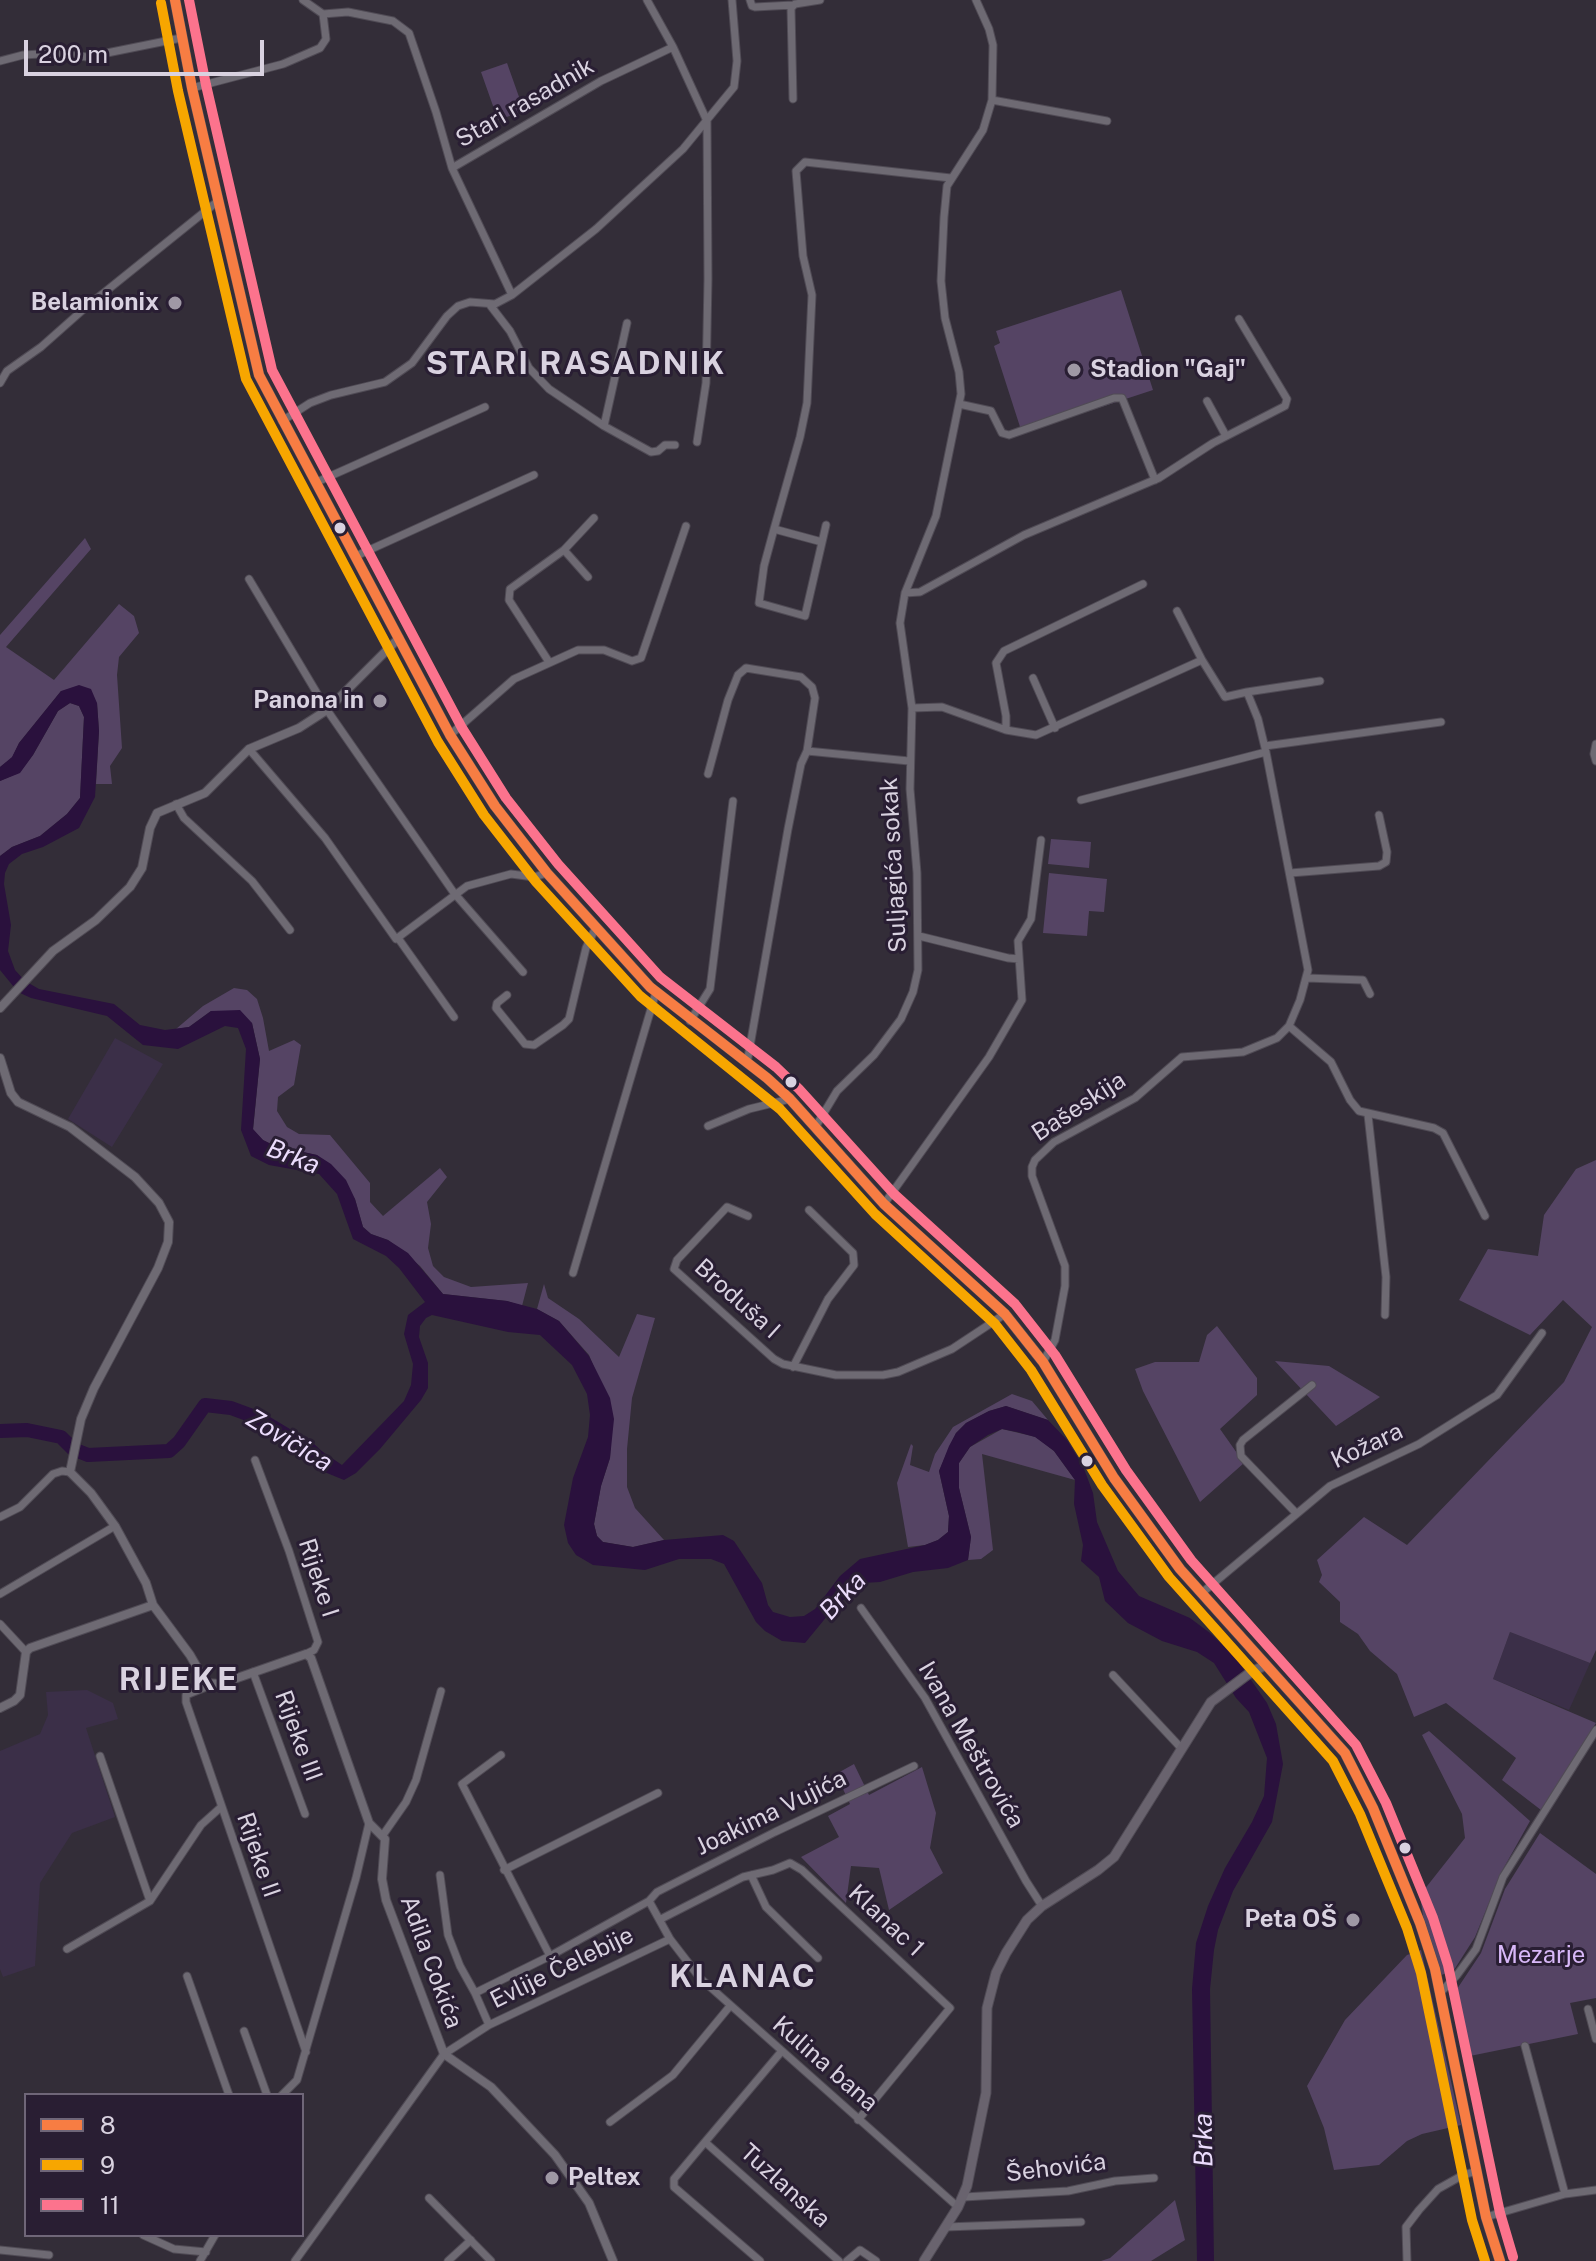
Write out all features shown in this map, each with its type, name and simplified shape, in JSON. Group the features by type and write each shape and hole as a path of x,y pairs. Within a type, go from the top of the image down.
{"main road":[{"path":"175,0 192,88 259,375 450,735 495,806 547,873 656,992 790,1099 884,1204 1005,1314 1043,1362 1142,1519 1180,1569 1345,1753 1357,1773 1420,1923 1441,1992 1486,2217 1500,2261"},
{"path":"924,2261 964,2197 986,2093 990,1990 1006,1953 1020,1930 1042,1906 1114,1857 1204,1711 1251,1672 1266,1665"}],"street":[{"path":"303,0 323,14 348,12 393,21 409,33 452,168"},
{"path":"647,0 673,47 707,121 706,383 697,442"},
{"path":"282,421 310,403 331,395 385,382 412,363 458,306 470,302 490,305 512,295 596,229 683,149 732,92 736,81 732,0"},
{"path":"750,0 755,7 820,0"},
{"name":"Suljagića sokak","path":"816,1126 837,1091 874,1055 901,1019 913,992 918,970 919,936 909,761 912,708 900,623 905,593 936,516 959,404 959,372 945,318 941,281 944,195 951,178 983,130 992,100 995,68 993,45 976,0"},
{"path":"793,5 793,99"},
{"path":"192,88 283,64 320,48 326,39 323,14"},
{"path":"0,61 23,55 58,53 87,57 181,38"},
{"name":"Stari rasadnik","path":"512,295 452,168 601,81 673,47"},
{"path":"992,100 1107,121"},
{"path":"826,525 805,616 759,603 764,566 807,403 812,295 803,256 796,175 798,167 805,162 951,178"},
{"path":"0,383 7,371 41,347 218,201"},
{"path":"490,305 541,382 604,426 651,452 665,445 675,445"},
{"path":"905,593 920,592 1024,535 1155,480 1287,403 1239,319"},
{"path":"604,426 627,323"},
{"path":"959,404 986,407 1002,433 1009,435 1114,398 1122,398 1155,480"},
{"path":"1207,401 1226,436"},
{"path":"317,482 485,407"},
{"path":"356,556 534,475"},
{"path":"549,662 512,604 509,594 513,585 564,550 594,518"},
{"path":"450,735 514,679 549,662 586,648 604,650 632,661 641,658 686,526"},
{"path":"774,529 822,542"},
{"path":"564,550 588,577"},
{"path":"249,579 327,710 454,893 523,972"},
{"path":"1006,730 996,663 1004,651 1143,584"},
{"path":"1177,611 1225,697 1320,681"},
{"path":"0,1008 53,951 96,920 130,887 142,868 153,818 161,809 205,793 249,749 299,728 327,710 399,638"},
{"path":"912,708 933,706 957,710 1006,730 1036,735 1202,660"},
{"path":"708,774 728,700 738,675 746,668 801,677 812,687 814,707 807,751 801,764 788,829 747,1063"},
{"path":"1033,678 1055,728"},
{"path":"1247,692 1265,749 1308,970 1289,1026 1326,1055 1359,1111 1434,1128 1443,1133 1485,1216"},
{"path":"1081,800 1265,749 1441,722"},
{"path":"1596,744 1596,761"},
{"path":"249,749 308,817 454,1017"},
{"name":"Suljagića sokak","path":"807,751 909,761"},
{"path":"690,1021 710,989 733,801"},
{"path":"176,804 184,818 252,881 290,930"},
{"path":"1290,873 1379,866 1386,862 1387,852 1379,815"},
{"path":"884,1204 989,1057 1020,1004 1023,994 1020,934 1031,919 1041,840"},
{"path":"398,938 467,886 511,874 534,877 547,873"},
{"path":"507,995 497,1003 496,1008 525,1044 534,1045 563,1025 569,1019 586,948 596,927"},
{"path":"919,936 1019,959"},
{"path":"1306,978 1363,980 1370,994"},
{"path":"573,1273 656,992"},
{"name":"Bašeskija","path":"1043,1362 1055,1340 1065,1286 1065,1266 1032,1176 1035,1160 1054,1142 1135,1098 1182,1057 1251,1050 1277,1038 1289,1026"},
{"path":"0,1058 1,1070 18,1102 70,1127 135,1177 159,1203 169,1222 168,1242 158,1268 94,1388 76,1440 70,1469"},
{"path":"708,1126 749,1109 790,1099"},
{"path":"1368,1115 1386,1277 1385,1315"},
{"name":"Broduša I","path":"748,1216 727,1207 677,1260 674,1269 774,1359 793,1367 836,1375 898,1372 952,1349 1005,1314"},
{"path":"793,1367 828,1299 854,1265 855,1258 809,1210"},
{"name":"Kožara","path":"1203,1592 1330,1486 1419,1444 1497,1395 1542,1333"},
{"path":"1296,1513 1241,1456 1240,1445 1312,1385"},
{"name":"Rijeke I","path":"211,1685 306,1654 314,1650 318,1642 255,1460"},
{"path":"0,1517 20,1507 53,1474 70,1469"},
{"path":"70,1469 115,1526 141,1571 153,1605 190,1655 203,1680 211,1685"},
{"path":"0,1594 115,1526"},
{"path":"26,1652 75,1631 153,1605"},
{"name":"Ivana Meštrovića","path":"861,1608 925,1698 1042,1906"},
{"path":"0,1624 26,1652"},
{"path":"0,1708 20,1695 26,1652"},
{"path":"306,1654 311,1658 369,1823 383,1835 406,1802 416,1780 441,1691"},
{"name":"Rijeke III","path":"253,1672 305,1814"},
{"path":"1113,1675 1182,1749"},
{"name":"Rijeke II","path":"211,1685 187,1694 185,1698 220,1808 306,2052"},
{"path":"1441,1992 1476,1949 1503,1877 1593,1740 1596,1730"},
{"path":"501,1755 462,1784 550,1956"},
{"path":"100,1756 150,1901"},
{"name":"Joakima Vujića","path":"475,1993 550,1956 649,1901 657,1892 914,1766"},
{"path":"504,1870 658,1793"},
{"path":"67,1949 150,1901 201,1825 220,1808"},
{"path":"284,2093 297,2080 306,2052 369,1823"},
{"name":"Adila Cokića","path":"383,1835 382,1879 386,1900 444,2054"},
{"name":"Klanac 1","path":"661,1919 751,1875 787,1864 802,1870 950,2008 950,2012 858,2120"},
{"path":"440,1875 448,1935 489,2025"},
{"path":"751,1875 766,1907 818,1958"},
{"name":"Kulina bana","path":"649,1901 670,1939 700,1978 958,2207"},
{"name":"Evlije Čelebije","path":"295,2261 444,2054 489,2025 670,1939"},
{"path":"187,1976 228,2093"},
{"path":"610,2122 673,2075 730,2006"},
{"path":"1588,2009 1596,2039"},
{"path":"244,2031 266,2093"},
{"path":"1525,2046 1565,2194"},
{"name":"Tuzlanska","path":"760,2261 674,2187 674,2179 781,2052"},
{"path":"444,2054 491,2087 555,2155 589,2203 613,2261"},
{"name":"Tuzlanska","path":"705,2142 839,2261"},
{"path":"1407,2261 1406,2227 1412,2218 1438,2189 1477,2171"},
{"name":"Šehovića","path":"964,2197 1068,2191 1115,2181 1154,2178"},
{"path":"1486,2217 1565,2194 1596,2190"},
{"path":"429,2198 491,2261"},
{"path":"946,2227 1081,2222"},
{"path":"147,2237 174,2249 206,2252"},
{"path":"200,2261 214,2237"},
{"path":"448,2261 471,2240"},
{"path":"0,2250 49,2255"},
{"path":"847,2261 860,2250 876,2261"}],"shaded area":[{"path":"115,1038 163,1064 112,1147 68,1119"},
{"path":"1510,1632 1590,1663 1569,1710 1493,1679"},
{"path":"87,1690 113,1703 118,1719 86,1728 115,1817 72,1833 40,1883 35,1966 3,1977 0,1969 0,1751 40,1734 48,1715 46,1692"}],"green space":[{"path":"507,63 524,111 498,120 481,72"},
{"name":"Stadion \"Gaj\"","path":"1121,290 1153,390 1022,433 994,346 1000,343 996,331"},
{"path":"85,538 91,549 6,647 54,680 119,604 134,616 139,633 119,657 117,675 122,748 110,766 112,784 96,784 97,703 61,691 19,743 12,758 0,767 0,635"},
{"path":"70,703 79,706 84,717 80,798 67,814 40,836 12,847 0,856 0,781 20,772 58,711"},
{"path":"1051,839 1091,842 1089,868 1048,864"},
{"path":"1049,873 1107,879 1104,912 1089,911 1087,936 1043,933"},
{"path":"234,988 247,990 257,999 269,1051 294,1040 301,1045 294,1085 278,1097 277,1111 287,1127 299,1134 330,1135 370,1183 370,1202 383,1216 440,1168 447,1177 427,1202 431,1224 428,1248 433,1266 444,1277 471,1287 528,1283 522,1306 507,1301 443,1294 420,1266 388,1240 371,1234 363,1227 355,1199 317,1155 275,1146 253,1130 260,1059 252,1023 211,1011 189,1027 176,1029 203,1006"},
{"path":"1596,1160 1596,1650 1590,1663 1510,1632 1493,1679 1596,1723 1541,1810 1502,1780 1516,1758 1446,1703 1414,1717 1397,1674 1370,1651 1358,1634 1340,1622 1340,1602 1319,1582 1322,1575 1317,1560 1364,1517 1407,1545 1564,1382 1592,1327 1563,1300 1530,1335 1459,1300 1488,1249 1538,1256 1544,1215 1576,1169"},
{"path":"544,1284 548,1298 579,1319 619,1357 637,1314 655,1318 632,1398 627,1487 635,1508 664,1540 633,1547 603,1542 597,1536 594,1524 610,1458 611,1440 598,1377 589,1355 559,1321 537,1309"},
{"path":"1217,1326 1257,1378 1257,1395 1220,1429 1244,1463 1200,1502 1143,1391 1135,1369 1155,1362 1199,1362 1207,1335"},
{"path":"1275,1361 1329,1366 1380,1397 1336,1426"},
{"path":"1012,1394 1032,1401 1048,1420 1006,1406 966,1423 956,1433 939,1471 949,1516 948,1532 925,1545 908,1547 897,1483 911,1444 910,1465 929,1472 935,1454 953,1427"},
{"path":"1002,1429 1036,1437 1054,1451 1075,1480 982,1454 993,1550 981,1559 968,1560 971,1537 959,1488 959,1463 970,1447"},
{"path":"1429,1731 1530,1821 1502,1871 1475,1937 1454,1970 1439,1976 1425,1930 1420,1895 1465,1838 1462,1814 1422,1735"},
{"path":"854,1764 869,1795 922,1767 936,1813 930,1848 943,1873 889,1910 879,1868 851,1866 846,1903 801,1857 839,1837 828,1816 850,1804 836,1774"},
{"name":"Mezarje","path":"1540,1833 1596,1874 1596,1998 1570,2003 1578,2034 1465,2057 1453,1995 1481,1953 1505,1889"},
{"name":"Mezarje","path":"1421,1950 1461,2125 1422,2134 1407,2141 1379,2165 1334,2170 1324,2128 1307,2086 1345,2020 1407,1955"},
{"path":"1175,2200 1185,2240 1151,2261 1101,2261 1110,2258"}],"water":[{"name":"Brka","path":"79,685 91,689 97,703 99,731 95,797 79,828 22,854 9,864 4,884 11,925 8,951 15,970 25,981 39,989 114,1004 140,1025 165,1030 189,1027 211,1011 240,1010 252,1023 260,1059 253,1129 263,1140 275,1146 317,1155 331,1164 346,1180 363,1227 408,1253 443,1294 507,1301 537,1309 559,1321 589,1356 610,1398 614,1419 610,1458 594,1524 597,1536 603,1542 633,1547 664,1540 723,1535 734,1541 762,1583 773,1612 790,1617 804,1616 815,1609 840,1576 860,1559 925,1545 948,1532 949,1516 939,1471 949,1446 966,1423 1006,1406 1048,1420 1067,1440 1083,1466 1093,1493 1097,1522 1118,1571 1139,1596 1190,1618 1235,1657 1267,1703 1276,1724 1283,1764 1272,1822 1233,1891 1214,1950 1210,1989 1214,2261 1197,2261 1192,1989 1196,1943 1225,1868 1264,1796 1267,1758 1249,1712 1236,1698 1214,1663 1197,1652 1162,1641 1128,1623 1105,1601 1099,1577 1081,1561 1083,1545 1074,1504 1075,1480 1054,1451 1035,1437 1017,1432 1002,1429 988,1435 970,1447 959,1463 959,1488 971,1537 968,1560 948,1568 863,1583 833,1609 805,1643 782,1641 765,1631 756,1622 724,1564 711,1559 679,1559 645,1570 593,1565 576,1555 568,1543 564,1525 573,1478 588,1437 590,1415 587,1394 572,1365 540,1335 508,1332 432,1315 426,1318 420,1326 419,1337 428,1363 428,1388 421,1400 356,1473 344,1480 322,1471 308,1448 317,1448 342,1465 404,1401 411,1385 413,1364 404,1334 408,1315 425,1302 386,1256 353,1239 337,1194 319,1174 269,1165 251,1156 241,1130 246,1049 238,1028 225,1026 178,1049 143,1045 107,1016 31,998 18,992 0,970 0,856 12,847 40,836 67,814 80,798 84,717 79,706 70,703 58,711 20,773 0,781 0,767 12,757 19,743 61,691"}],"waterway":[{"name":"Zovičica","path":"0,1431 27,1430 61,1437 73,1449 88,1455 169,1451 205,1405 231,1408 258,1418 308,1448 322,1461"}],"transit line":[{"name":"8","path":"175,0 192,88 259,375 450,735 495,806 547,873 650,987 790,1099 884,1204 1005,1314 1043,1362 1114,1478 1180,1569 1345,1753 1373,1808 1420,1923 1435,1969 1486,2217 1500,2261"},
{"name":"11","path":"189,0 272,370 462,728 506,798 558,864 660,977 776,1067 894,1194 1015,1304 1055,1355 1126,1470 1191,1560 1356,1745 1386,1803 1433,1918 1448,1965 1500,2213 1513,2257"},
{"name":"9","path":"161,3 178,91 246,379 438,742 484,815 536,882 640,996 780,1109 875,1214 995,1324 1031,1370 1102,1485 1169,1577 1333,1761 1360,1814 1407,1928 1421,1973 1472,2220 1485,2261"}],"place":[{"name":"Belamionix","path":"175,303"},
{"name":"Stadion \"Gaj\"","path":"1074,370"},
{"name":"Panona in","path":"380,701"},
{"name":"Peta OŠ","path":"1353,1920"},
{"name":"Peltex","path":"552,2178"}],"district":[{"name":"STARI RASADNIK","path":"576,364"},
{"name":"RIJEKE","path":"179,1680"},
{"name":"KLANAC","path":"743,1977"}]}
